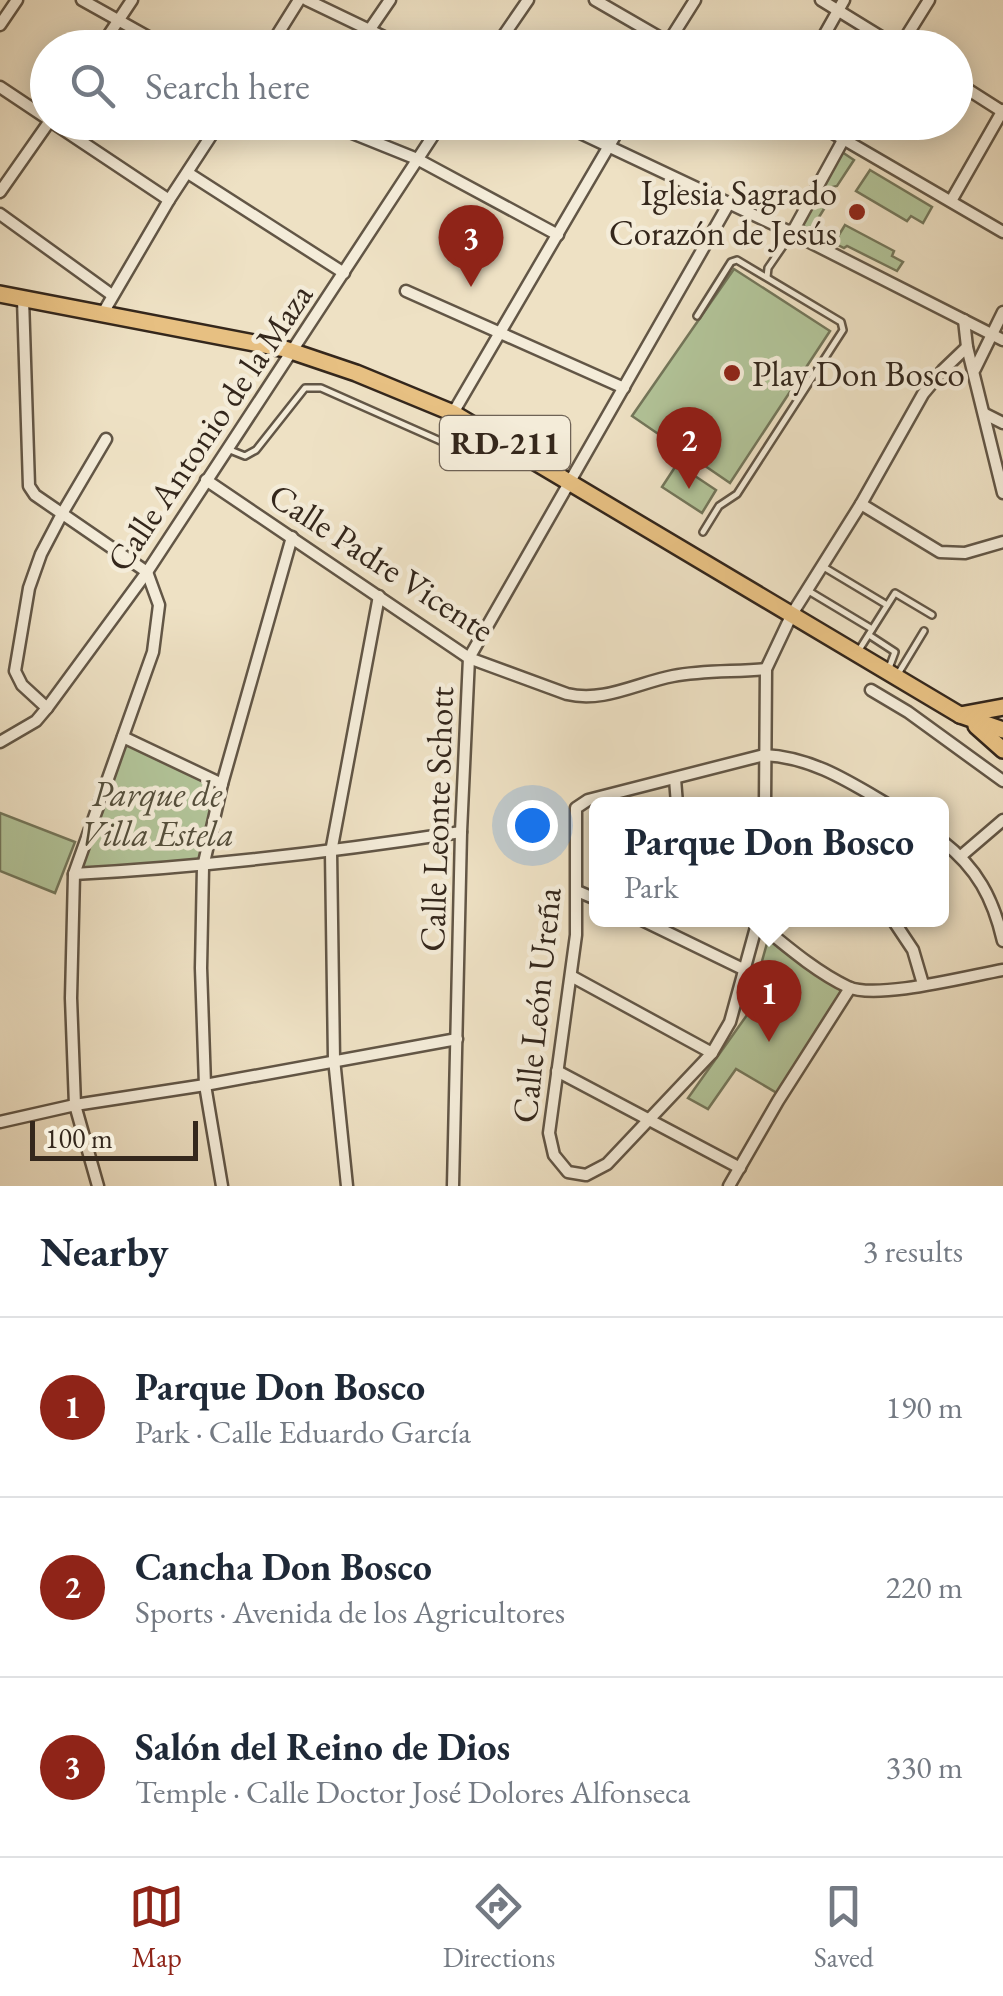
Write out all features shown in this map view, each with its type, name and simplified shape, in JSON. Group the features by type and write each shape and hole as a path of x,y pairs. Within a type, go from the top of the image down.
{"main road":[{"name":"RD-211","path":"0,294 294,352 459,416 963,716 1003,730"},
{"path":"963,716 1003,707"},
{"path":"963,716 1003,750"}],"street":[{"path":"0,25 17,0"},
{"path":"82,0 135,30"},
{"path":"112,30 132,0"},
{"path":"280,30 299,0"},
{"path":"307,0 370,30 390,0"},
{"path":"507,30 528,0"},
{"path":"595,0 644,30"},
{"path":"678,30 694,0"},
{"path":"821,0 841,5 875,30"},
{"path":"910,30 929,0"},
{"path":"828,30 841,5"},
{"path":"0,87 30,107"},
{"path":"952,200 1003,111 973,92"},
{"path":"0,192 37,140"},
{"path":"79,140 169,200"},
{"path":"103,313 209,140"},
{"path":"370,140 417,159 558,235"},
{"name":"Calle Antonio de la Maza","path":"0,742 36,721 48,708 147,572 430,140"},
{"path":"591,140 792,233 998,338"},
{"path":"459,416 499,334 613,140"},
{"path":"792,233 843,140"},
{"path":"847,140 1003,232"},
{"path":"188,173 344,273"},
{"name":"Calle Leonte Schott","path":"453,1186 469,658 728,205"},
{"path":"0,214 112,295"},
{"path":"406,291 624,388"},
{"path":"22,299 28,480 36,496 147,572 159,605 157,636 74,874 71,998 75,1105 98,1186"},
{"path":"975,370 998,338 1003,312"},
{"path":"964,320 967,348 1003,493"},
{"path":"765,797 766,670 792,614 932,382 967,348"},
{"path":"984,414 1003,423"},
{"path":"48,708 22,685 15,663 29,588 62,512 106,439"},
{"name":"Calle Padre Vicente","path":"206,480 469,658 581,698 674,676 766,670"},
{"path":"861,504 940,552 965,553 1003,542"},
{"path":"222,1186 205,1085 203,867 222,784 292,537"},
{"path":"347,1186 334,1059 331,852 379,596"},
{"path":"871,690 1003,781"},
{"path":"122,737 222,784"},
{"name":"Calle León Ureña","path":"600,797 764,755 786,756 811,764 875,797"},
{"path":"675,779 676,797"},
{"name":"Calle León Ureña","path":"589,800 576,808 577,891 571,976 549,1134 554,1155 568,1172 577,1175 596,1171 651,1119"},
{"path":"961,856 1003,820"},
{"path":"74,874 203,867 461,832"},
{"path":"949,847 978,874 990,896 1003,941"},
{"path":"577,891 589,897"},
{"path":"671,927 744,970"},
{"path":"651,1119 712,1053 730,1022 756,927"},
{"path":"766,927 850,988 870,990 923,984 1003,970"},
{"path":"897,927 912,950 923,984"},
{"path":"571,976 712,1053"},
{"path":"729,1186 850,988"},
{"path":"0,1122 75,1105 457,1039"},
{"path":"557,1071 740,1168"}],"lane":[{"path":"767,277 768,268 792,233"},
{"path":"697,316 734,260 840,322 843,330 736,494 720,506 703,532"},
{"path":"228,448 245,456 256,450 304,388 321,388 445,442 454,437 459,416"},
{"path":"822,566 887,605"},
{"path":"807,590 894,652 892,674"},
{"path":"857,653 893,594 898,592 932,615"},
{"path":"892,674 924,632"}],"green space":[{"path":"842,152 854,160 822,202 824,209 811,230 800,224"},
{"path":"870,170 932,207 923,223 911,216 907,221 856,191"},
{"path":"845,225 894,251 892,256 903,262 897,271 834,243"},
{"name":"Play Don Bosco","path":"734,269 830,331 730,483 632,416"},
{"path":"677,464 716,490 702,513 662,487"},
{"name":"Parque de Villa Estela","path":"124,741 222,784 201,864 81,869"},
{"path":"0,813 75,842 55,893 0,871"},
{"path":"769,936 843,990 777,1093 736,1069 708,1109 688,1098 747,1015"}],"place":[{"name":"Iglesia Sagrado Corazón de Jesús","path":"857,212"},
{"name":"Salón del Reino de Dios","path":"471,287"},
{"name":"Play Don Bosco","path":"732,373"},
{"name":"Cancha Don Bosco","path":"689,489"},
{"name":"Parque Don Bosco","path":"769,1042"}]}
